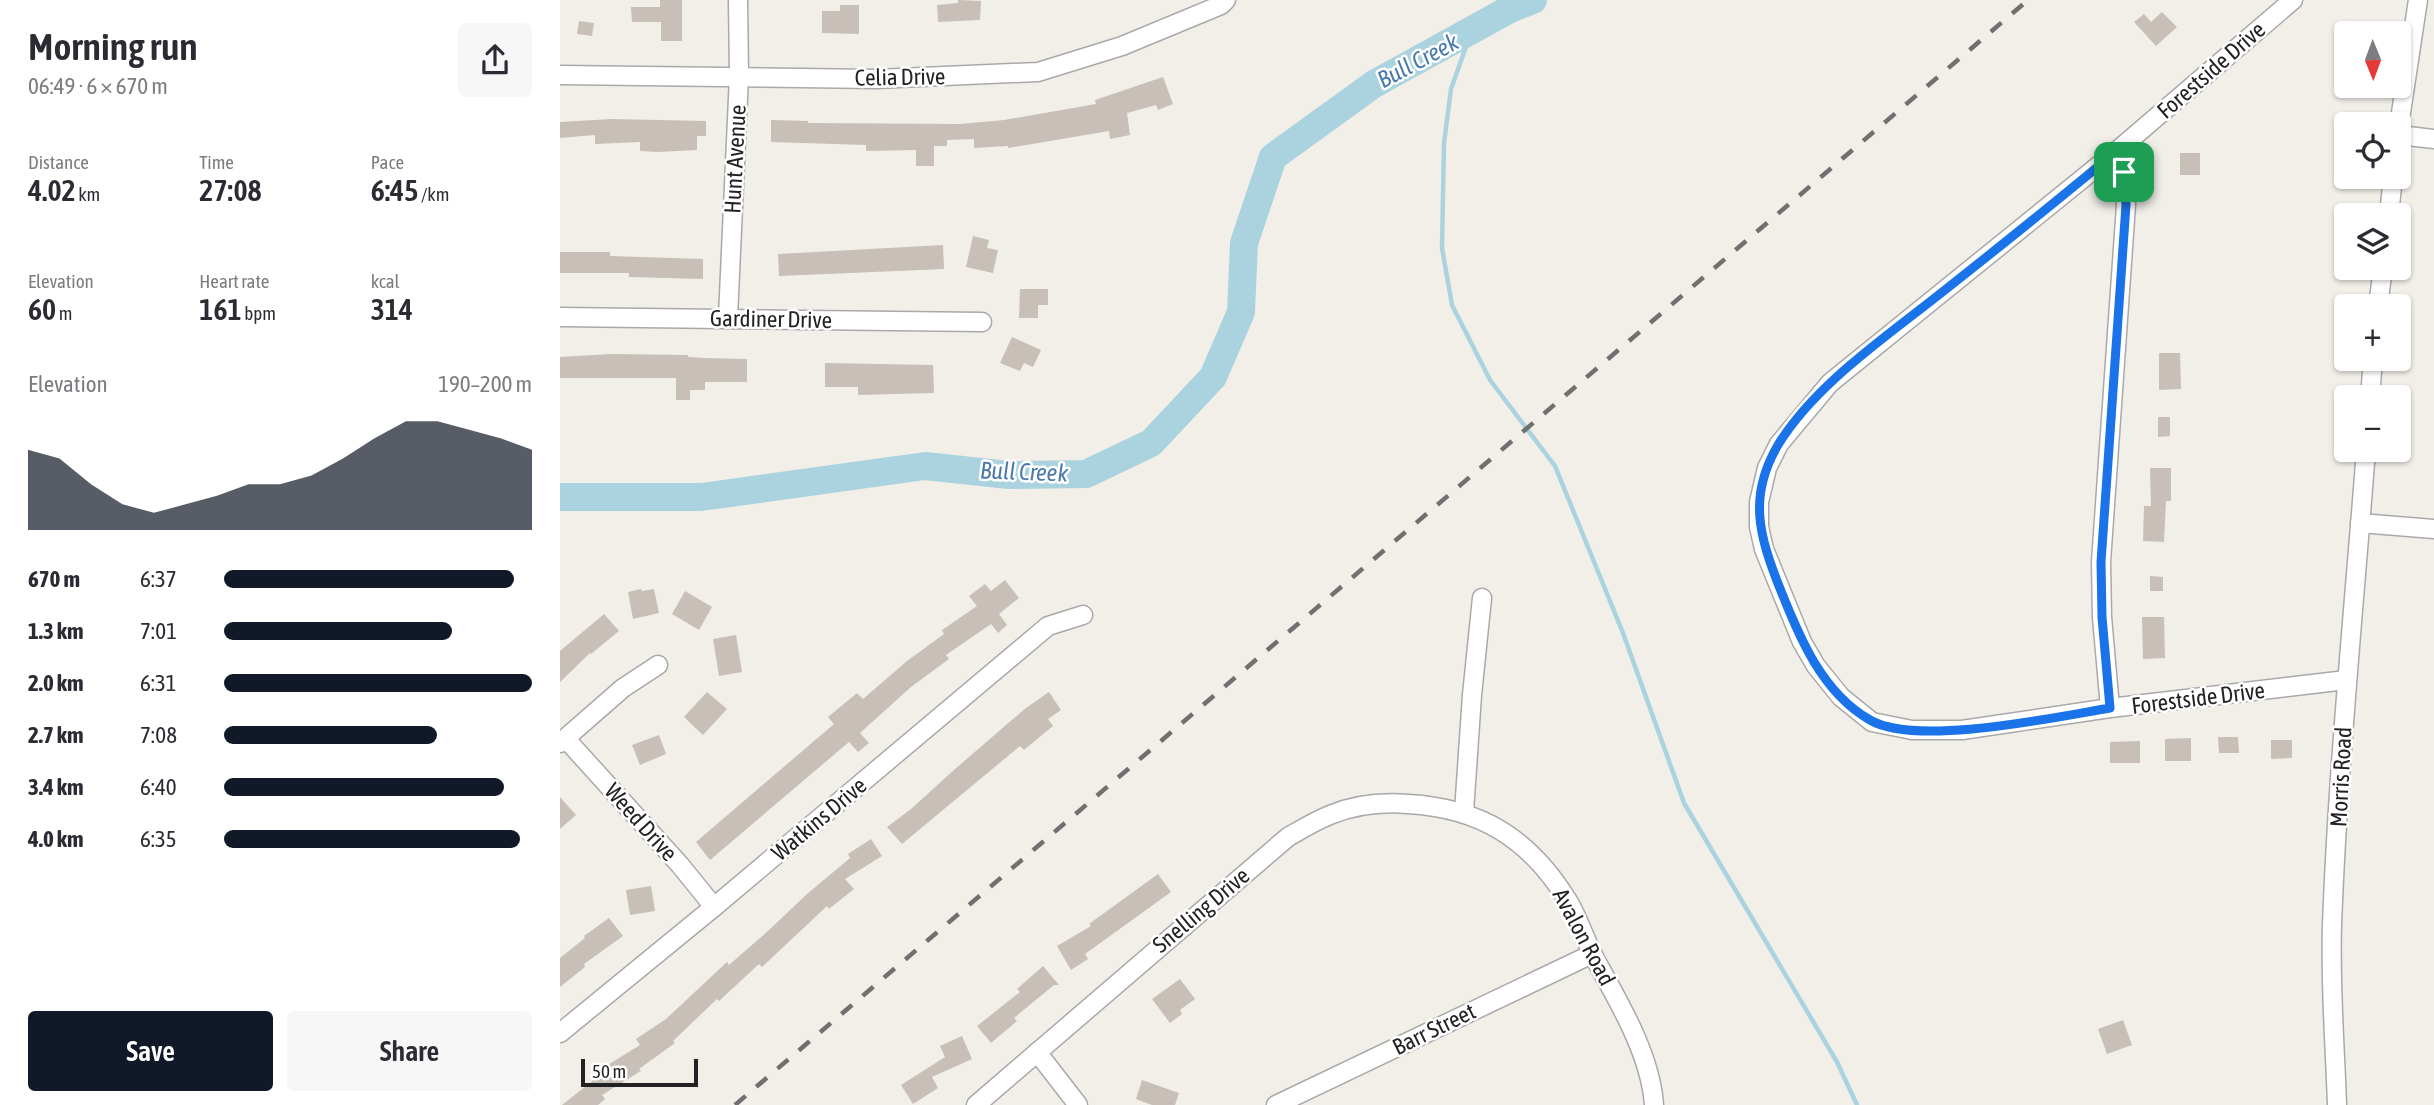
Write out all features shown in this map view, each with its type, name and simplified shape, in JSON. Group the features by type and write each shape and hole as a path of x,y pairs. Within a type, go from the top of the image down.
{"street":[{"name":"Hunt Avenue","path":"728,317 739,76 738,0"},
{"name":"Celia Drive","path":"560,75 876,79 1038,72 1122,46 1221,5 1226,0"},
{"name":"Forestside Drive","path":"2293,0 2118,150 1830,383 1779,444 1767,468 1759,502 1759,527 1764,549 1802,642 1816,666 1841,697 1872,722 1912,730 1962,730 2110,708 2346,680"},
{"path":"2401,112 2418,0"},
{"path":"2411,136 2434,139"},
{"path":"2110,708 2102,617 2101,562 2126,205 2124,172 2118,150"},
{"name":"Gardiner Drive","path":"560,317 982,321"},
{"name":"Morris Road","path":"2337,1105 2331,1002 2332,927 2346,680 2365,462"},
{"path":"2360,523 2434,529"},
{"path":"1464,812 1482,598"},
{"name":"Watkins Drive","path":"560,1033 1048,626 1083,615"},
{"path":"563,741 623,688 658,665"},
{"name":"Weed Drive","path":"563,741 680,865 714,907"},
{"name":"Snelling Drive","path":"976,1105 1287,837 1331,814 1360,806 1388,803 1424,804 1464,812"},
{"name":"Avalon Road","path":"1464,812 1516,840 1539,862 1569,902 1648,1068 1654,1105"},
{"name":"Barr Street","path":"1276,1105 1592,954"},
{"path":"1037,1052 1078,1105"}],"building":[{"path":"660,0 682,0 682,41 661,41 661,22 632,22 631,7 660,7"},
{"path":"958,0 981,1 980,20 938,22 937,5 958,3"},
{"path":"840,5 859,5 859,34 822,33 822,11 840,11"},
{"path":"2162,12 2177,27 2156,46 2134,22 2144,14 2151,22"},
{"path":"579,21 594,23 592,36 577,34"},
{"path":"1163,77 1173,104 1158,110 1156,105 1127,113 1130,135 1110,139 1109,131 1008,148 974,148 974,139 947,140 947,146 934,146 934,166 916,166 916,150 866,151 866,145 771,142 771,120 808,123 960,124 1004,120 1096,104 1095,100"},
{"path":"612,119 706,121 706,136 697,136 697,150 658,152 640,151 640,142 595,144 595,135 560,138 560,122"},
{"path":"2180,153 2200,153 2200,175 2180,175"},
{"path":"973,236 989,240 987,248 998,250 993,273 966,267"},
{"path":"943,245 944,269 779,276 778,254"},
{"path":"560,252 610,252 610,256 703,259 703,279 629,277 629,273 560,273"},
{"path":"1020,289 1048,289 1048,305 1038,305 1038,318 1019,318"},
{"path":"1012,337 1041,350 1033,367 1024,363 1020,371 1000,363"},
{"path":"2159,353 2180,353 2181,389 2159,390"},
{"path":"611,354 747,359 747,382 705,382 705,390 690,390 690,400 676,400 676,378 560,378 560,357"},
{"path":"825,363 933,365 934,393 858,395 858,387 825,387"},
{"path":"2158,417 2170,417 2170,436 2158,437"},
{"path":"2150,468 2171,468 2171,501 2166,501 2164,542 2143,541 2144,506 2151,506"},
{"path":"2150,576 2163,577 2163,591 2150,591"},
{"path":"1005,580 1019,598 999,614 1007,625 998,633 991,624 946,655 949,659 911,687 860,733 869,743 858,752 849,742 710,860 696,842 834,724 828,717 857,693 863,699 944,634 942,630 977,606 969,596 985,584 991,591"},
{"path":"654,589 659,613 633,619 628,592"},
{"path":"685,591 712,607 699,630 672,614"},
{"path":"604,614 619,631 590,653 560,682 560,651"},
{"path":"2142,617 2164,617 2165,658 2143,659"},
{"path":"736,635 742,672 719,676 713,639"},
{"path":"707,692 727,709 703,735 684,717"},
{"path":"1049,692 1061,710 1048,719 1053,726 1024,750 1020,746 902,844 887,827 1026,708"},
{"path":"659,735 666,754 640,765 632,745"},
{"path":"2218,737 2238,737 2239,753 2219,753"},
{"path":"2191,738 2191,761 2165,761 2165,739"},
{"path":"2271,740 2292,740 2292,758 2271,759"},
{"path":"2140,741 2140,763 2110,763 2110,742"},
{"path":"560,797 576,815 560,829"},
{"path":"871,839 882,856 845,879 854,889 829,909 827,906 762,967 759,964 719,1001 717,999 673,1041 675,1043 639,1069 641,1071 602,1095 605,1099 598,1105 562,1105 600,1075 598,1071 640,1045 636,1039 666,1019 727,962 729,965 850,858 848,854"},
{"path":"1158,874 1171,892 1085,954 1088,959 1071,970 1057,946 1091,926 1089,924"},
{"path":"651,886 655,911 630,915 626,890"},
{"path":"609,918 623,936 584,964 585,967 560,987 560,958"},
{"path":"1043,966 1059,985 1054,985 1014,1018 1017,1021 991,1043 977,1026 1020,992 1017,989"},
{"path":"1180,979 1195,999 1180,1010 1182,1014 1170,1023 1152,999"},
{"path":"2123,1020 2132,1045 2107,1054 2098,1029"},
{"path":"962,1036 972,1059 932,1077 938,1088 913,1104 901,1085 945,1057 940,1046"},
{"path":"1142,1080 1179,1093 1175,1105 1152,1105 1136,1099"}],"waterway":[{"name":"Bull Creek","path":"560,497 701,497 925,466 1009,475 1086,474 1151,443 1213,377 1241,312 1244,243 1273,157 1374,84 1510,9 1533,0"},
{"path":"1472,30 1451,89 1444,143 1442,248 1452,305 1490,380 1555,466 1623,633 1684,803 1837,1062 1857,1105"}],"railway":[{"path":"735,1105 2028,0"}],"route":[{"path":"2118,150 2124,172 2126,205 2101,562 2102,617 2110,708 1962,730 1912,730 1872,722 1841,697 1816,666 1802,642 1764,549 1759,527 1759,502 1767,468 1779,444 1830,383 2118,150"}]}
